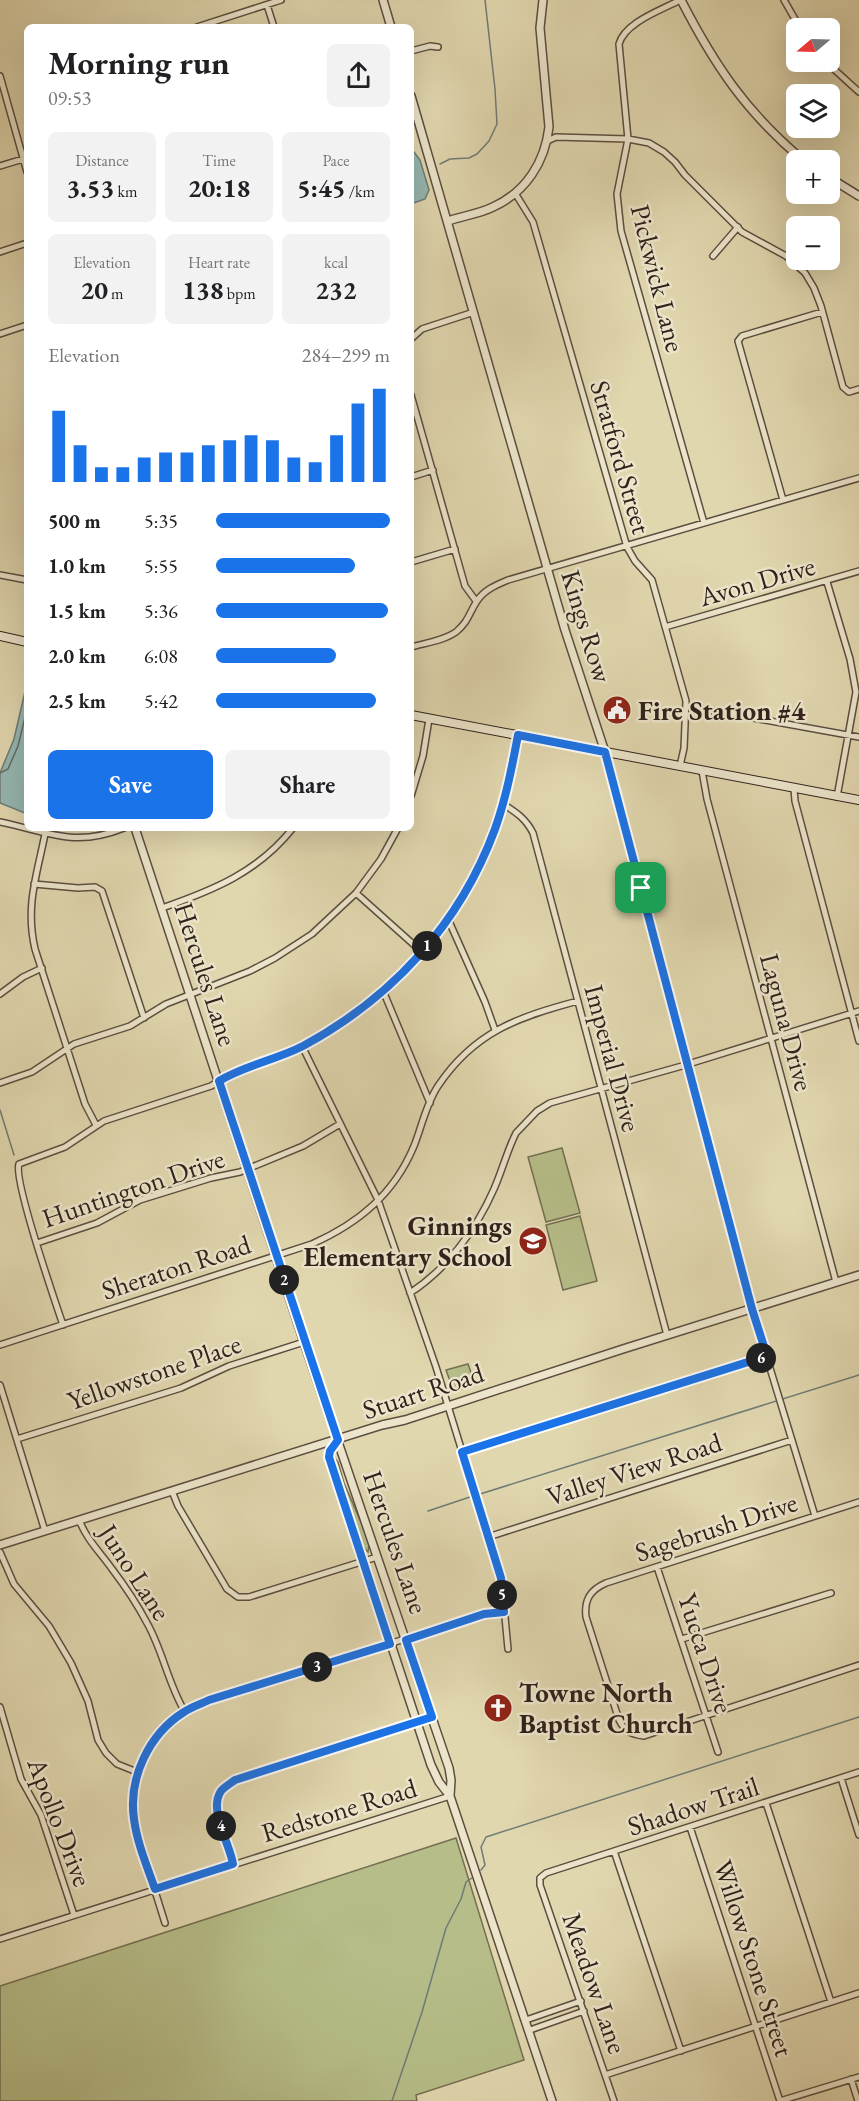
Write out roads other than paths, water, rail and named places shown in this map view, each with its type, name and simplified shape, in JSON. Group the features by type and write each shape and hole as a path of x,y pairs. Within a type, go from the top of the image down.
{"main road":[{"path":"0,636 24,641"},
{"path":"414,716 859,800"}],"street":[{"path":"207,24 281,0"},
{"path":"383,0 390,24"},
{"path":"448,220 491,209 516,193 539,164 548,141 549,127 540,28 543,0"},
{"path":"681,0 721,71 747,106 792,150"},
{"name":"Pickwick Lane","path":"681,0 656,10 627,30 621,38 628,139 617,194 619,224 704,523"},
{"path":"784,0 794,18"},
{"path":"267,5 273,24"},
{"path":"414,50 430,46 438,47"},
{"path":"837,72 859,92"},
{"path":"0,77 24,162"},
{"name":"Kings Row","path":"414,106 565,630 605,752 752,1309 815,1516"},
{"path":"548,141 556,137 640,140 664,152 738,227 755,240 786,256 805,273 814,288 843,387 849,392 859,389"},
{"path":"0,166 23,159"},
{"path":"840,184 859,196"},
{"name":"Stratford Street","path":"516,193 533,222 627,547 634,561 652,580 687,706 684,748 680,766"},
{"path":"713,256 738,227"},
{"path":"0,252 24,244"},
{"path":"414,336 422,328 474,312"},
{"path":"783,500 738,341 742,336 822,312"},
{"path":"0,334 24,326"},
{"path":"414,405 465,586 476,601"},
{"path":"414,476 434,470"},
{"path":"414,646 443,638 457,631 471,616 476,601 492,587 859,478"},
{"path":"414,561 455,549"},
{"name":"Avon Drive","path":"665,627 859,571"},
{"path":"0,575 24,579"},
{"path":"827,582 850,660 856,692 837,797"},
{"path":"687,706 859,737"},
{"path":"414,786 423,756 429,719"},
{"path":"63,1325 25,1205 18,1167 24,1161 65,1147 96,1125 116,1116 211,1086 229,1074 282,1056 342,1023 384,993 422,952 461,901 480,864 503,804 518,735"},
{"name":"Laguna Drive","path":"702,771 707,799 837,1282"},
{"path":"794,789 795,801 859,1041"},
{"name":"Imperial Drive","path":"503,804 518,812 530,825 533,833 667,1335"},
{"path":"0,822 24,828"},
{"path":"34,831 82,838 115,831"},
{"name":"Hercules Lane","path":"136,831 304,1342 450,1770 450,1796 552,2101"},
{"path":"162,908 206,893 246,872 264,858 290,831"},
{"path":"0,1083 32,1072 67,1048 130,1026 166,1004 250,971 275,958 312,934 356,893 381,859 396,831"},
{"path":"45,834 34,884 30,921 35,949 85,1104 96,1125"},
{"path":"34,884 78,888 95,887 102,891 144,1017"},
{"path":"356,893 422,952"},
{"path":"448,919 495,1030"},
{"path":"0,994 23,977 42,968"},
{"path":"384,993 430,1102"},
{"name":"Sheraton Road","path":"0,1345 312,1244 351,1224 378,1200 403,1170 439,1085 478,1042 495,1030 517,1020 578,1001"},
{"path":"410,1293 443,1265 474,1226 494,1189 512,1142 524,1123 550,1103 689,1064 859,1011"},
{"path":"302,1046 378,1200 410,1293 489,1537 502,1585 508,1649"},
{"name":"Huntington Drive","path":"37,1243 97,1223 140,1200 248,1168 303,1146 340,1124"},
{"name":"Stuart Road","path":"0,1545 859,1275"},
{"name":"Yellowstone Place","path":"17,1439 181,1388 235,1364 304,1342"},
{"path":"462,1452 767,1356"},
{"path":"0,1384 45,1531"},
{"name":"Hercules Lane","path":"338,1440 330,1451 329,1457 430,1765 450,1796"},
{"name":"Valley View Road","path":"489,1537 792,1440"},
{"path":"172,1491 178,1506 227,1588 238,1597 249,1597 377,1557"},
{"name":"Sagebrush Drive","path":"706,1714 644,1736 626,1731 619,1720 586,1617 586,1602 593,1590 606,1583 859,1502"},
{"name":"Juno Lane","path":"79,1520 90,1542 129,1592 148,1624 160,1648 174,1695 184,1712"},
{"path":"0,1552 14,1584 49,1626 71,1663 84,1690 98,1740 106,1753 117,1764 137,1772"},
{"name":"Yucca Drive","path":"657,1567 718,1752"},
{"path":"682,1639 831,1593"},
{"path":"165,1923 140,1846 133,1817 132,1800 137,1772 155,1739 164,1729 184,1712 209,1700 484,1614 504,1612"},
{"path":"706,1714 859,1665"},
{"name":"Apollo Drive","path":"0,1707 21,1779 41,1815 74,1915"},
{"path":"233,1864 217,1811 218,1796 221,1790 235,1780 432,1717"},
{"name":"Shadow Trail","path":"540,1878 546,1873 859,1772"},
{"path":"841,1778 859,1834"},
{"name":"Redstone Road","path":"0,1939 450,1796"},
{"path":"766,1803 831,2002"},
{"name":"Willow Stone Street","path":"690,1827 780,2101"},
{"path":"614,1851 681,2050"},
{"name":"Meadow Lane","path":"540,1878 540,1884 615,2101"},
{"path":"605,2075 859,1993"},
{"path":"526,2020 581,2001"},
{"path":"530,2030 584,2011"},
{"path":"780,2101 859,2077"},
{"path":"851,2079 858,2101"}],"water":[{"path":"414,152 420,160 429,190 425,199 414,203"},
{"path":"24,696 24,813 0,803 0,773 14,739"}],"waterway":[{"path":"440,164 450,159 469,158 477,154 489,141 497,124 485,0"},
{"path":"0,1110 14,1155"},
{"path":"477,1495 859,1375"},
{"path":"428,1511 473,1496"},
{"path":"481,1870 485,1865 481,1847 486,1837 859,1717"},
{"path":"392,2101 422,2012 446,1928 461,1899 466,1882 472,1878"}],"place":[{"name":"Fire Station #4","path":"617,710"},
{"name":"Ginnings Elementary School","path":"533,1241"},
{"name":"Towne North Baptist Church","path":"498,1708"}]}
